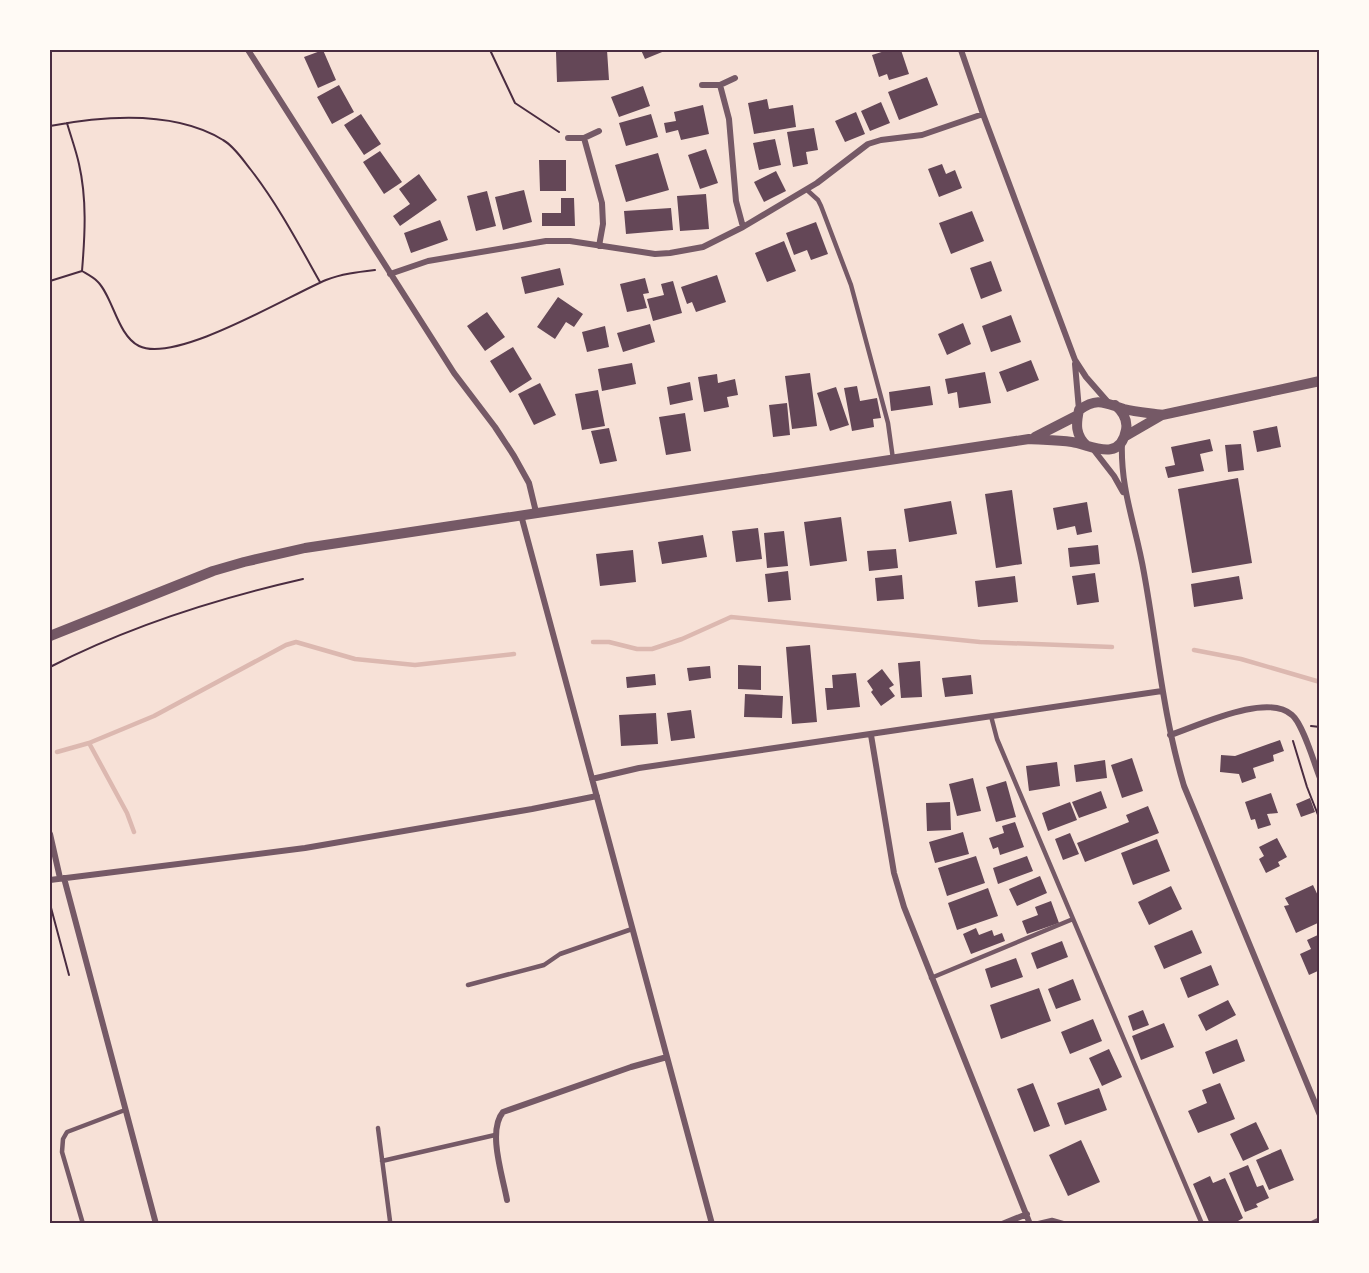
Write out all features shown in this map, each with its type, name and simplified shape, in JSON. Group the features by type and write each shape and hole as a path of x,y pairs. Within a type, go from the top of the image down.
{"street":[{"path":"248,50 454,373 514,456 529,483 536,512"},
{"path":"961,50 1075,360 1086,377 1125,419 1121,459 1125,495 1144,572 1170,735 1193,812 1320,1115"},
{"path":"702,85 720,85 735,78"},
{"path":"720,85 729,119 735,201 743,227"},
{"path":"388,272 428,261 546,241 570,241 637,252 670,253 703,247 807,190 868,144 881,140 922,135 983,114"},
{"path":"568,138 584,138 598,131"},
{"path":"584,138 602,203 603,224 599,246"},
{"path":"1075,360 1079,437 1114,476 1125,495"},
{"path":"1029,439 1069,442 1091,449 1109,450 1123,438 1162,415 1320,381"},
{"path":"50,636 187,581 244,562 326,544 1029,439 1045,433 1095,402 1162,415"},
{"path":"520,515 712,1224"},
{"path":"592,779 639,768 1162,690"},
{"path":"1170,735 1249,709 1264,706 1280,708 1292,714 1299,724 1320,778"},
{"path":"871,735 894,873 904,907 1030,1224"},
{"path":"50,880 305,848 597,796"},
{"path":"50,834 156,1224"},
{"path":"507,1200 495,1135 497,1119 503,1113 631,1067 667,1057"},
{"path":"1002,1224 1027,1214"},
{"path":"1312,1224 1320,1220"}],"lane":[{"path":"807,190 818,200 844,261 888,423 894,459"},
{"path":"991,716 997,739 1202,1224"},
{"path":"932,978 1073,919"},
{"path":"468,986 544,965 560,954 632,929"},
{"path":"83,1224 62,1152 63,1139 68,1132 124,1110"},
{"path":"378,1128 390,1221"},
{"path":"382,1161 495,1135"},
{"path":"1035,1224 1052,1220 1066,1224"}],"path":[{"path":"490,50 515,103 568,138"},
{"path":"50,126 84,120 153,119 177,122 204,130 225,141 242,159 284,217 321,283"},
{"path":"67,123 80,164 85,201 82,271"},
{"path":"82,271 99,282 130,339 140,346 151,349 181,346 321,283 354,272 388,272"},
{"path":"50,281 82,271"},
{"path":"50,667 174,614 225,598 303,579"},
{"path":"1293,741 1306,787 1320,819"},
{"path":"50,904 69,975"}],"building":[{"path":"323,50 336,80 318,88 304,57"},
{"path":"607,50 609,80 557,82 556,52"},
{"path":"641,50 667,50 645,59"},
{"path":"888,50 901,50 909,74 889,80 887,74 879,77 872,55"},
{"path":"927,77 938,105 899,120 888,92"},
{"path":"339,85 354,112 332,124 317,97"},
{"path":"643,86 650,106 619,117 611,97"},
{"path":"767,99 769,109 793,105 796,127 754,134 748,103"},
{"path":"881,102 890,123 870,131 861,111"},
{"path":"703,105 709,134 681,140 678,130 666,133 664,123 676,121 674,112"},
{"path":"856,112 865,134 845,142 835,121"},
{"path":"361,114 381,144 364,155 344,125"},
{"path":"651,114 658,137 626,146 619,123"},
{"path":"814,128 818,150 806,152 808,164 793,167 787,132"},
{"path":"775,139 781,165 759,170 753,143"},
{"path":"706,149 718,183 700,189 688,155"},
{"path":"380,151 402,182 384,194 363,162"},
{"path":"658,153 669,190 626,202 615,165"},
{"path":"539,160 566,160 566,191 540,191"},
{"path":"942,164 946,174 955,170 962,188 939,197 928,169"},
{"path":"776,171 786,191 764,202 754,182"},
{"path":"419,174 437,200 400,226 393,216 410,204 399,189"},
{"path":"524,190 532,222 503,230 495,197"},
{"path":"487,191 496,226 476,231 467,196"},
{"path":"706,194 709,229 680,231 677,196"},
{"path":"561,198 574,198 575,226 542,226 542,213 561,213"},
{"path":"671,208 673,230 626,234 624,211"},
{"path":"972,211 984,241 951,254 939,223"},
{"path":"440,220 448,240 411,253 404,233"},
{"path":"816,222 828,254 811,260 807,250 794,255 786,233"},
{"path":"784,241 796,271 767,282 755,253"},
{"path":"991,261 1002,291 981,299 970,268"},
{"path":"560,268 564,285 525,294 521,277"},
{"path":"717,275 726,302 696,312 692,302 687,304 681,287"},
{"path":"645,278 649,293 643,294 647,308 627,312 620,284"},
{"path":"673,281 682,313 653,321 647,299 664,295 661,284"},
{"path":"558,297 583,314 574,327 566,322 555,339 537,327"},
{"path":"487,312 505,337 485,351 467,326"},
{"path":"1011,315 1021,342 991,352 982,326"},
{"path":"963,323 971,344 947,355 938,334"},
{"path":"650,324 655,342 623,352 617,333"},
{"path":"605,326 609,347 587,352 582,332"},
{"path":"513,347 532,379 510,393 490,361"},
{"path":"1031,360 1039,380 1007,392 999,372"},
{"path":"632,363 636,384 602,391 598,369"},
{"path":"985,372 991,403 959,408 957,392 948,394 945,379"},
{"path":"810,373 817,426 792,429 785,376"},
{"path":"717,374 718,383 735,379 738,395 727,397 729,407 704,412 698,377"},
{"path":"690,382 693,400 670,405 667,387"},
{"path":"540,383 556,415 534,425 518,394"},
{"path":"857,386 860,401 877,398 881,418 873,419 874,427 852,431 844,388"},
{"path":"930,386 933,405 891,411 889,392"},
{"path":"836,387 849,425 830,431 817,393"},
{"path":"598,390 605,426 582,430 575,394"},
{"path":"787,403 790,435 773,437 769,405"},
{"path":"685,413 691,451 666,455 659,417"},
{"path":"1277,426 1281,447 1257,452 1253,431"},
{"path":"609,428 617,461 600,464 591,431"},
{"path":"1210,439 1213,451 1200,454 1204,471 1168,478 1165,467 1175,465 1171,447"},
{"path":"1241,444 1244,470 1228,472 1225,445"},
{"path":"1238,478 1252,563 1192,573 1178,489"},
{"path":"1012,490 1022,564 996,568 985,494"},
{"path":"951,501 957,534 909,542 904,509"},
{"path":"1087,502 1092,532 1077,535 1075,526 1057,530 1053,508"},
{"path":"841,517 847,561 810,566 804,522"},
{"path":"758,528 762,559 736,562 732,531"},
{"path":"784,531 788,566 767,568 764,533"},
{"path":"703,535 707,557 662,564 658,542"},
{"path":"1098,545 1100,564 1070,567 1068,548"},
{"path":"896,549 898,568 869,571 867,551"},
{"path":"633,550 636,582 600,586 596,554"},
{"path":"788,571 791,600 768,602 765,574"},
{"path":"1095,573 1099,602 1077,605 1072,576"},
{"path":"902,575 904,599 877,601 875,578"},
{"path":"1015,576 1018,602 978,607 975,581"},
{"path":"1239,576 1243,599 1194,607 1191,584"},
{"path":"810,645 817,722 792,724 786,647"},
{"path":"920,661 922,697 901,698 898,663"},
{"path":"738,665 761,666 761,690 738,689"},
{"path":"710,666 711,678 689,681 687,668"},
{"path":"882,669 894,685 889,688 895,696 881,706 871,692 873,690 867,681"},
{"path":"856,673 860,707 827,710 825,688 833,688 832,675"},
{"path":"655,674 656,685 627,688 626,677"},
{"path":"971,675 973,694 945,697 942,678"},
{"path":"745,694 783,696 782,718 744,717"},
{"path":"691,710 695,738 671,741 667,713"},
{"path":"656,713 658,744 621,746 619,715"},
{"path":"1280,740 1284,751 1273,755 1274,761 1253,768 1256,778 1242,783 1239,774 1220,772 1221,755 1235,756"},
{"path":"1132,758 1143,791 1122,798 1111,765"},
{"path":"1105,760 1107,778 1076,782 1074,765"},
{"path":"1057,762 1060,786 1029,791 1026,766"},
{"path":"973,778 981,811 957,816 949,784"},
{"path":"1006,781 1016,817 996,822 986,787"},
{"path":"1101,791 1107,808 1079,818 1072,802"},
{"path":"1271,793 1278,813 1267,814 1271,825 1258,829 1255,819 1251,820 1245,802"},
{"path":"1310,798 1315,812 1301,817 1296,804"},
{"path":"950,802 951,830 927,831 926,803"},
{"path":"1070,802 1077,820 1048,831 1042,813"},
{"path":"1148,806 1159,833 1085,862 1077,843 1129,822 1126,815"},
{"path":"1015,822 1024,847 1000,855 998,847 993,849 989,838 1004,833 1002,826"},
{"path":"963,832 969,854 935,863 929,842"},
{"path":"1070,833 1079,854 1063,860 1055,839"},
{"path":"1277,838 1287,857 1278,862 1280,866 1266,873 1259,859 1264,856 1259,847"},
{"path":"1157,839 1170,871 1133,885 1121,853"},
{"path":"976,856 985,883 947,896 938,868"},
{"path":"1027,856 1033,871 998,884 993,868"},
{"path":"1040,876 1047,893 1017,906 1009,889"},
{"path":"1313,885 1320,900 1320,922 1296,933 1284,906 1289,905 1285,898"},
{"path":"1171,886 1182,909 1149,925 1138,902"},
{"path":"988,888 998,916 957,930 948,903"},
{"path":"1051,901 1059,923 1027,934 1022,921 1038,915 1035,907"},
{"path":"976,928 979,935 992,930 994,936 1002,933 1005,941 971,954 963,934"},
{"path":"1192,930 1202,953 1164,969 1154,946"},
{"path":"1320,934 1320,970 1309,975 1300,954 1311,949 1307,940"},
{"path":"1062,941 1068,957 1037,969 1031,953"},
{"path":"1016,958 1023,977 991,988 985,969"},
{"path":"1211,965 1219,985 1188,998 1180,978"},
{"path":"1073,979 1081,1000 1056,1009 1048,989"},
{"path":"1039,988 1051,1021 1001,1039 990,1005"},
{"path":"1228,1000 1236,1015 1206,1031 1198,1015"},
{"path":"1143,1010 1149,1025 1133,1031 1128,1016"},
{"path":"1093,1019 1102,1041 1070,1054 1061,1032"},
{"path":"1164,1023 1174,1047 1141,1060 1132,1036"},
{"path":"1237,1039 1245,1061 1213,1074 1205,1052"},
{"path":"1109,1049 1122,1077 1102,1086 1089,1058"},
{"path":"1033,1083 1050,1126 1034,1132 1017,1089"},
{"path":"1220,1083 1235,1119 1198,1133 1188,1111 1207,1103 1202,1090"},
{"path":"1099,1088 1107,1110 1065,1125 1057,1103"},
{"path":"1256,1122 1269,1149 1243,1161 1230,1134"},
{"path":"1081,1140 1100,1182 1068,1196 1049,1155"},
{"path":"1281,1149 1294,1180 1269,1190 1256,1160"},
{"path":"1248,1165 1257,1187 1263,1185 1269,1198 1256,1204 1258,1207 1245,1212 1229,1173"},
{"path":"1210,1176 1213,1183 1225,1178 1243,1218 1233,1224 1210,1224 1193,1184"}],"waterway":[{"path":"593,642 609,642 637,649 652,649 682,639 731,617 980,642 1112,647"},
{"path":"57,752 89,743 154,716 286,645 296,642 355,659 415,665 514,654"},
{"path":"1194,650 1241,659 1320,682"},
{"path":"89,743 127,813 134,832"}]}
